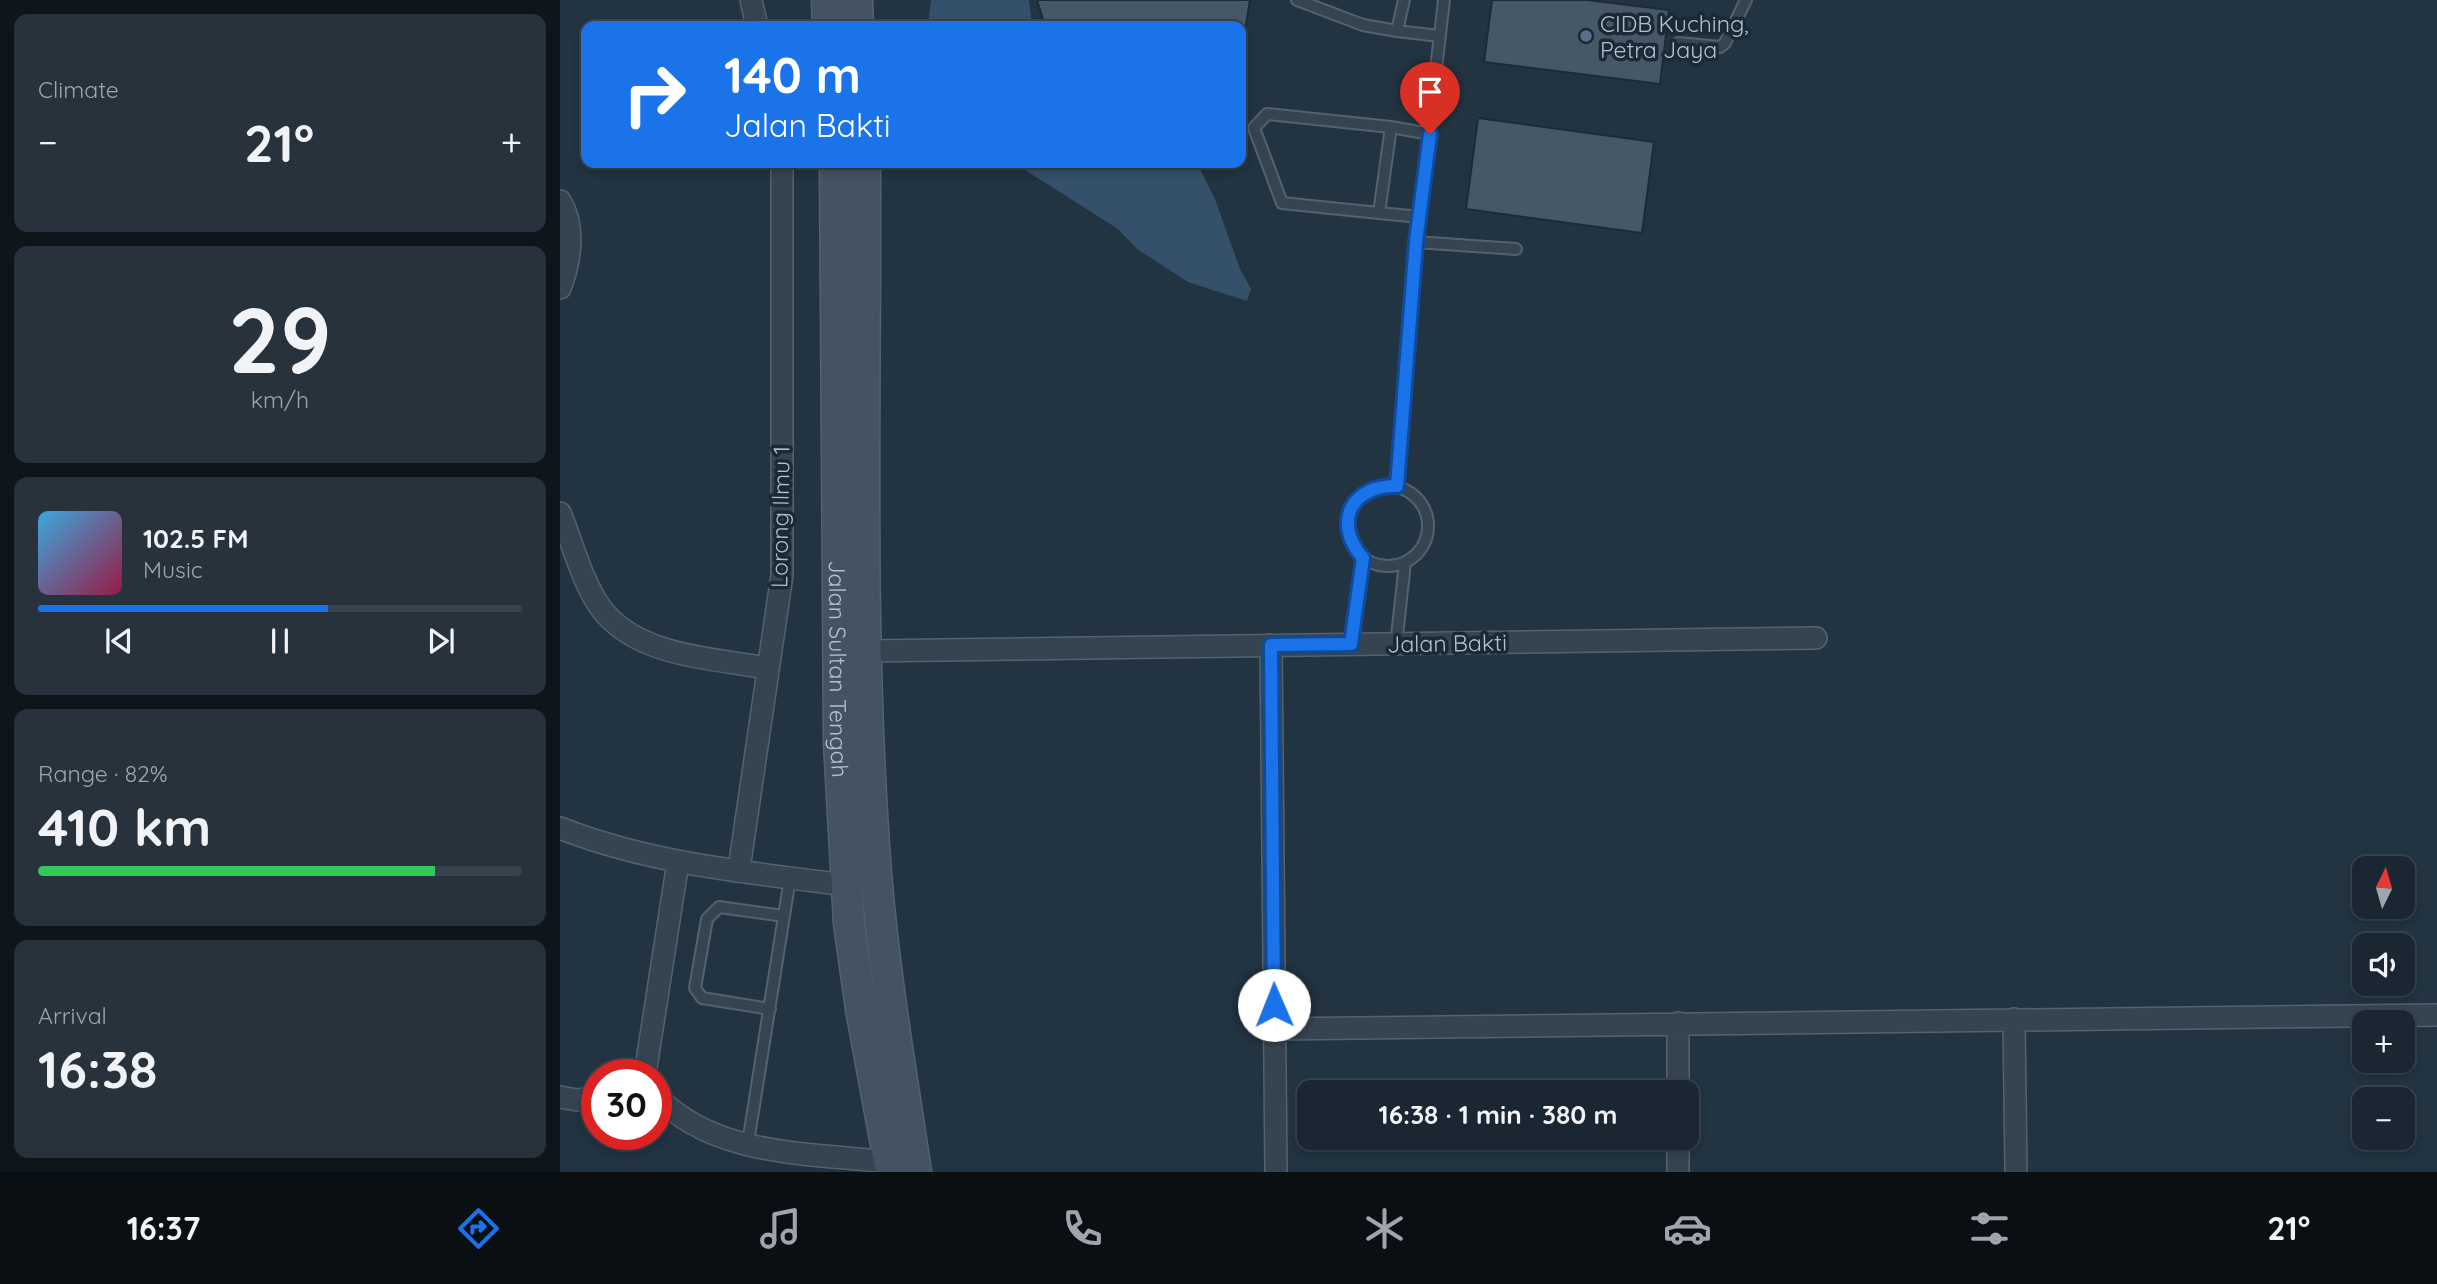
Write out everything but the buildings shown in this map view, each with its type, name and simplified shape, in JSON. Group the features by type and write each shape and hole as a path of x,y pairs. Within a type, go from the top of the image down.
{"main road":[{"path":"827,0 828,21"},
{"path":"857,0 858,21"},
{"name":"Jalan Sultan Tengah","path":"835,168 839,743 847,885 853,961 899,1169"},
{"name":"Jalan Sultan Tengah","path":"865,168 867,651 880,921 899,1169"}],"street":[{"path":"751,0 756,21"},
{"name":"Lorong Ilmu 1","path":"738,869 782,575 782,168"},
{"path":"560,201 570,235 567,271 560,288"},
{"path":"560,513 583,576 601,609 630,632 663,650 767,668"},
{"name":"Jalan Bakti","path":"867,651 1816,638"},
{"path":"1271,645 1276,1172"},
{"path":"560,828 584,838 678,862 847,885"},
{"path":"647,1059 678,862"},
{"path":"1275,1029 2437,1015"},
{"path":"2014,1019 2016,1172"},
{"path":"1678,1024 1678,1080"},
{"path":"560,1097 581,1099"},
{"path":"672,1112 715,1136 899,1169"},
{"path":"1678,1150 1678,1172"}],"lane":[{"path":"1297,0 1363,25 1439,36"},
{"path":"1397,31 1404,0"},
{"path":"1397,486 1416,242 1444,0"},
{"path":"1678,43 1720,47 1725,43 1746,0"},
{"path":"1420,217 1282,204 1254,128 1267,114 1391,127 1430,134"},
{"path":"1379,213 1391,127"},
{"path":"1416,242 1516,249"},
{"path":"1397,486 1421,501 1427,514 1429,529 1421,549 1405,563 1390,566 1376,565 1363,558 1348,535 1351,509 1370,489 1397,486"},
{"path":"1351,644 1363,558"},
{"path":"1396,645 1405,563"},
{"path":"748,1143 790,878"},
{"path":"770,1009 702,998 695,988 707,919 713,909 719,907 784,916"}],"water":[{"path":"931,0 1029,0 1031,21 929,21"},
{"path":"1022,168 1200,168 1215,199 1240,269 1251,289 1247,301 1188,282 1137,249 1118,229"}],"place":[{"name":"CIDB Kuching, Petra Jaya","path":"1586,36"}],"route":[{"path":"1274,1005 1271,645 1351,644 1363,558 1348,535 1347,522 1359,497 1370,489 1397,486 1416,242 1430,134"}]}
